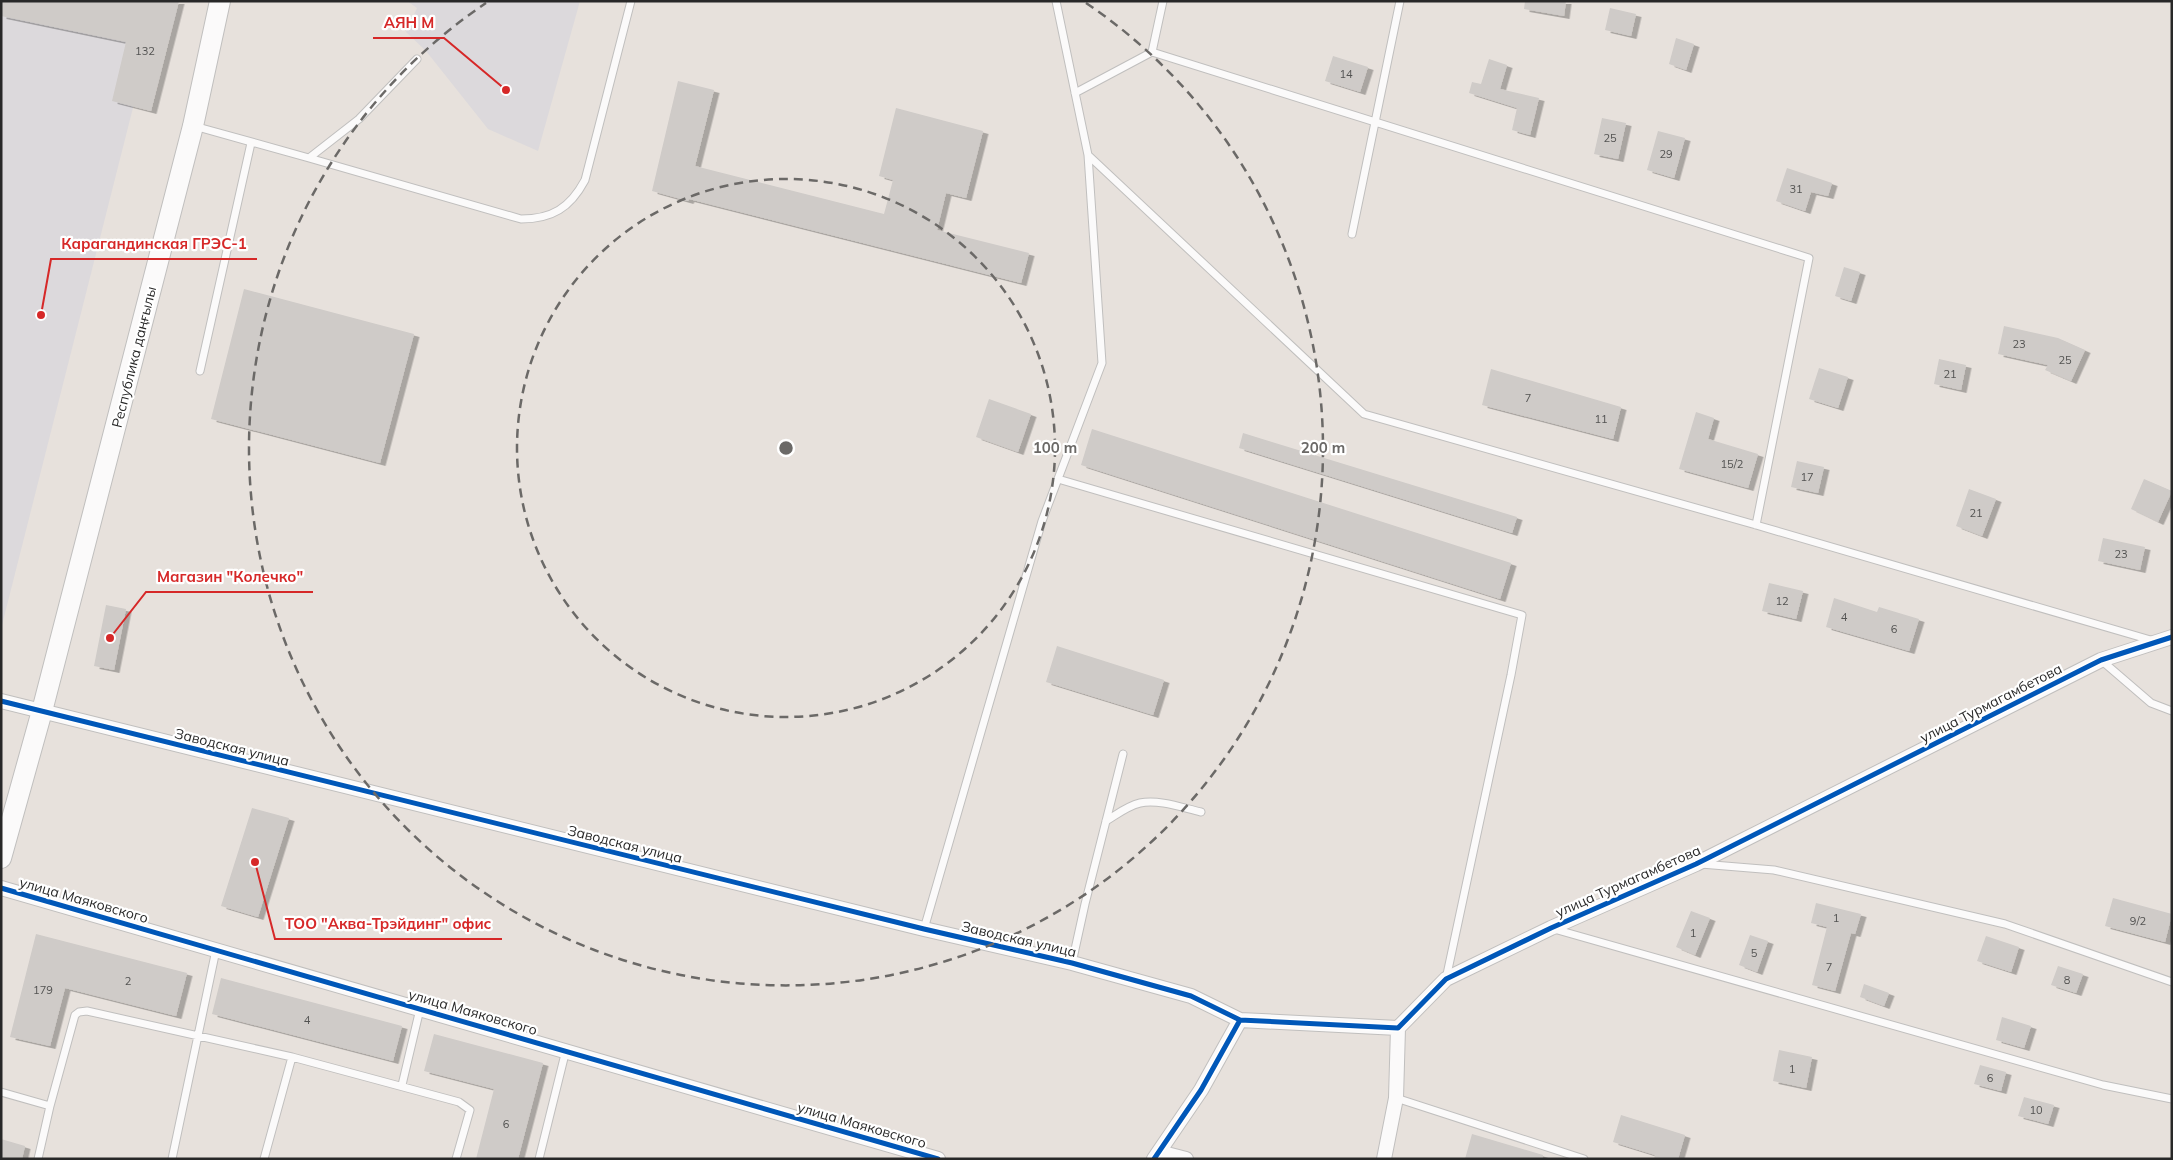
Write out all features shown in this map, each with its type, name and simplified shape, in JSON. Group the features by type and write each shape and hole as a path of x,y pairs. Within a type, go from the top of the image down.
{"main road":[{"name":"Республика даңғылы","path":"1,858 42,711 193,126 220,1"}],"street":[{"name":"улица Турмагамбетова","path":"1398,1028 1446,979 1551,928 1696,864 2101,660 2166,640"},
{"name":"Заводская улица","path":"1,701 924,929 1072,963 1191,996 1240,1020"},
{"name":"улица Маяковского","path":"1,888 938,1159"},
{"path":"1186,1159 1157,1155 1201,1090 1240,1020 1398,1028 1396,1098 1384,1159"}],"lane":[{"path":"193,126 521,219 547,217 569,202 585,180 631,1"},
{"path":"924,929 1042,521 1102,363 1088,156 1056,1"},
{"path":"1152,52 1164,1"},
{"path":"1352,234 1400,1"},
{"path":"1075,93 1152,52 1809,258 1756,525"},
{"path":"309,158 359,118 417,59"},
{"path":"200,371 251,143"},
{"path":"1088,156 1364,414 2166,640"},
{"path":"1058,479 1522,615 1446,979"},
{"path":"2101,660 2151,703 2172,711"},
{"path":"1072,963 1123,754"},
{"path":"1106,821 1140,803 1154,802 1201,812"},
{"path":"1696,864 1774,870 1996,922 2172,982"},
{"path":"1551,928 2103,1085 2172,1099"},
{"path":"172,1159 216,950"},
{"path":"402,1085 420,1008"},
{"path":"38,1159 50,1106 75,1015 87,1011 292,1057 402,1085 459,1102 470,1110 456,1159"},
{"path":"539,1159 566,1050"},
{"path":"264,1159 292,1057"},
{"path":"1,1092 50,1106"},
{"path":"1396,1098 1584,1159"}],"shaded area":[{"path":"1,1 160,1 1,629"},
{"path":"407,1 580,1 538,151 488,129 426,51 406,32 417,8"}],"building":[{"path":"1,1 179,1 151,111 112,101 126,42 1,16"},
{"path":"1525,1 1566,1 1564,16 1524,9"},
{"path":"1610,8 1636,14 1631,36 1605,30"},
{"path":"1676,38 1694,44 1686,70 1669,64"},
{"path":"1333,56 1368,67 1360,92 1325,81"},
{"path":"1489,59 1507,65 1500,89 1539,98 1530,135 1512,130 1517,108 1469,93 1472,82 1481,84"},
{"path":"678,81 714,90 695,166 884,214 893,180 879,176 896,108 983,131 966,198 946,193 937,230 1029,253 1021,283 652,191"},
{"path":"1602,118 1626,123 1618,159 1594,154"},
{"path":"1658,131 1685,138 1674,178 1647,170"},
{"path":"1787,168 1832,183 1828,196 1811,192 1805,211 1776,201"},
{"path":"1844,267 1860,272 1851,301 1835,296"},
{"path":"244,289 414,334 380,463 211,419"},
{"path":"2004,326 2058,338 2085,350 2071,381 2045,370 2048,365 1998,354"},
{"path":"1939,359 1966,365 1961,390 1934,384"},
{"path":"1819,368 1848,377 1838,408 1809,399"},
{"path":"1491,369 1621,407 1613,439 1482,405"},
{"path":"989,399 1031,414 1018,452 976,437"},
{"path":"1696,412 1714,418 1708,439 1758,454 1748,488 1679,469"},
{"path":"1092,429 1511,563 1500,599 1081,465"},
{"path":"1243,433 1517,517 1512,533 1239,448"},
{"path":"1797,461 1824,467 1818,493 1791,487"},
{"path":"2144,479 2172,491 2158,522 2131,509"},
{"path":"1969,489 1996,499 1982,536 1956,526"},
{"path":"2103,538 2145,547 2140,570 2098,561"},
{"path":"1769,583 1803,591 1796,619 1762,611"},
{"path":"1834,598 1877,612 1879,607 1919,619 1909,651 1826,627"},
{"path":"106,605 126,609 114,670 94,666"},
{"path":"1057,646 1164,680 1153,715 1046,682"},
{"path":"252,808 289,818 258,917 221,906"},
{"path":"2113,898 2172,914 2165,942 2105,926"},
{"path":"1816,903 1861,914 1855,934 1851,933 1835,991 1812,985 1827,927 1811,923"},
{"path":"1691,911 1710,918 1695,955 1676,947"},
{"path":"36,934 187,973 176,1016 65,988 50,1046 10,1037"},
{"path":"1750,935 1768,941 1757,972 1739,965"},
{"path":"1986,936 2019,947 2011,972 1977,961"},
{"path":"2058,966 2083,974 2076,993 2051,985"},
{"path":"221,978 402,1026 393,1061 212,1014"},
{"path":"1864,984 1889,993 1884,1006 1860,997"},
{"path":"2002,1017 2031,1026 2024,1048 1996,1040"},
{"path":"434,1034 543,1063 518,1159 476,1159 494,1089 424,1071"},
{"path":"1779,1050 1812,1057 1806,1088 1773,1081"},
{"path":"1980,1065 2006,1072 2001,1091 1974,1084"},
{"path":"2024,1097 2054,1105 2048,1124 2018,1116"},
{"path":"1621,1115 1685,1135 1678,1159 1654,1159 1655,1155 1613,1142"},
{"path":"1472,1134 1543,1155 1542,1159 1465,1159"},
{"path":"1,1139 25,1146 22,1159 1,1159"}],"cycle path":[{"path":"1154,1159 1201,1090 1240,1020 1398,1028 1446,979 1551,928 1696,864 2101,660 2172,637"},
{"path":"1,701 924,929 1072,963 1191,996 1240,1020"},
{"path":"1,888 938,1159"}],"place":[{"name":"АЯН М","path":"506,90"},
{"name":"Карагандинская ГРЭС-1","path":"41,315"},
{"name":"Магазин \"Колечко\"","path":"110,638"},
{"name":"ТОО \"Аква-Трэйдинг\" офис","path":"255,862"}]}
